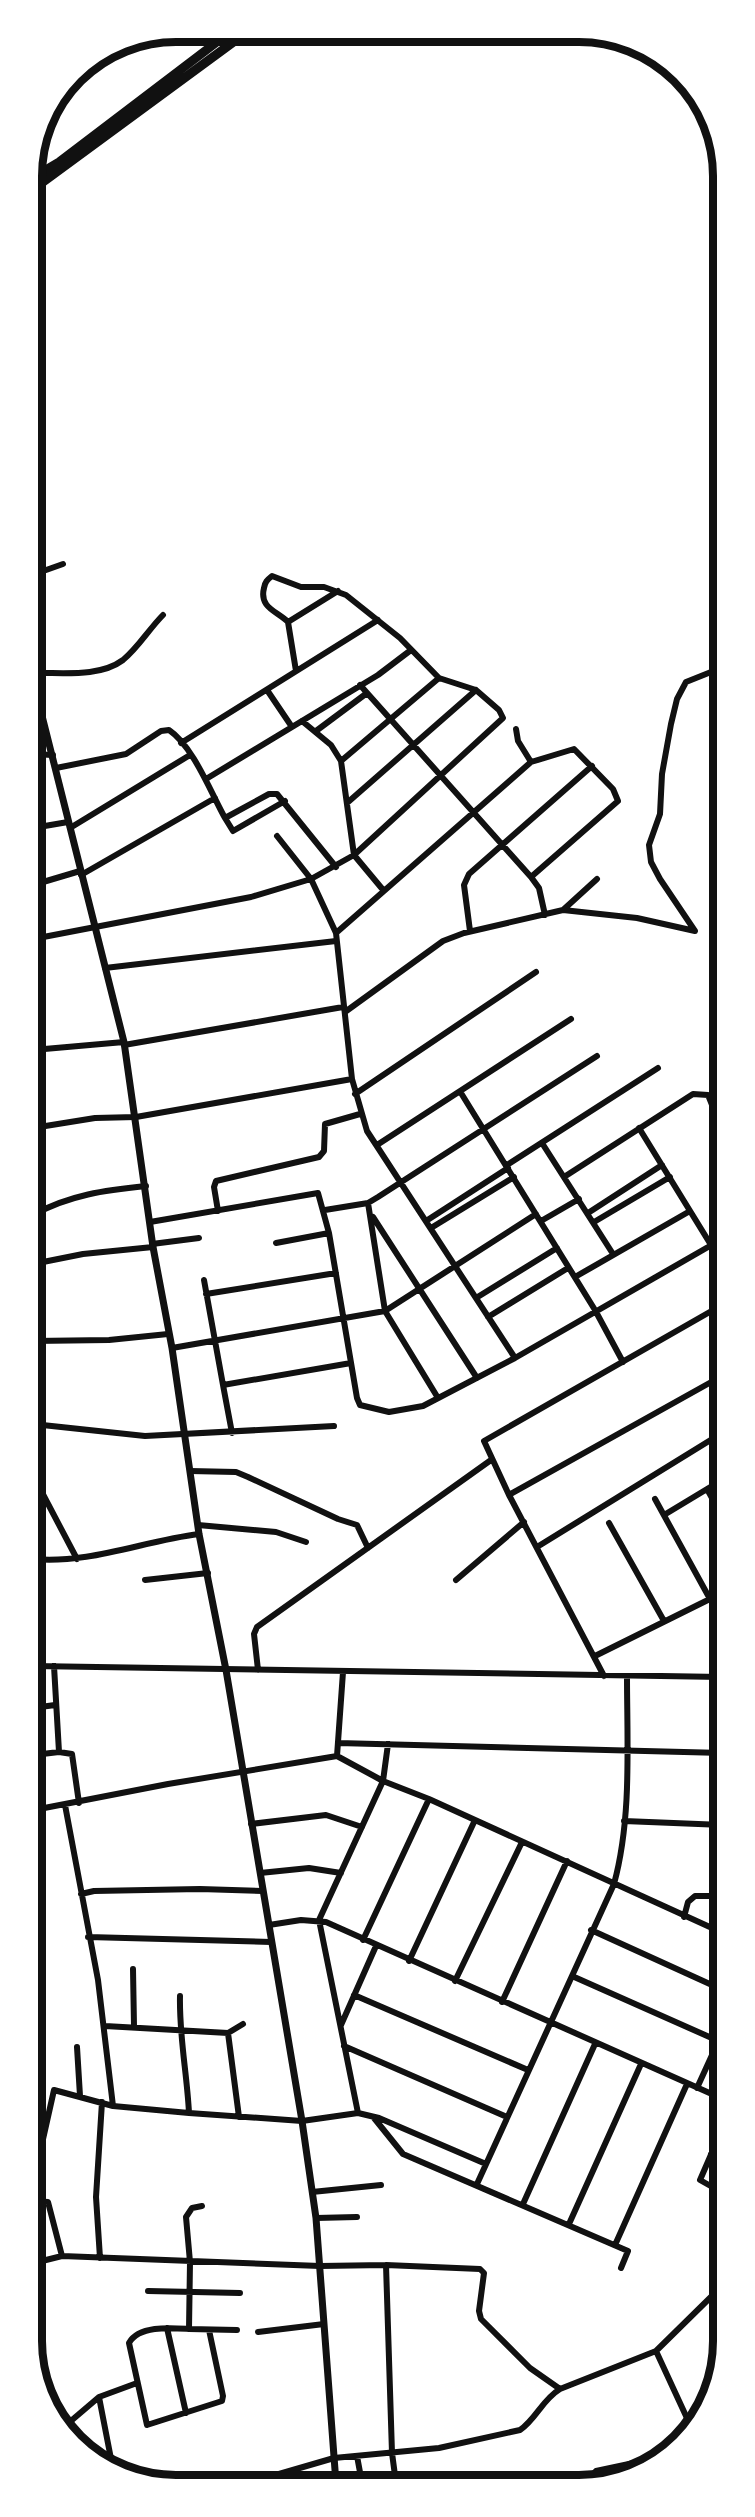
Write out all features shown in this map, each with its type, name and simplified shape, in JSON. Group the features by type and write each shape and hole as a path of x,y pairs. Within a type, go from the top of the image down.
{"highway":[{"path":"42,171 81,146 217,42"},
{"path":"42,183 233,42"}],"street":[{"path":"42,571 63,564"},
{"path":"42,937 251,897 311,879 354,855 503,718 498,710 476,690 439,678 355,601 324,586 301,587 280,578 270,578 263,590 265,603 288,622 296,671"},
{"path":"288,622 338,591"},
{"path":"42,674 111,668 125,658 163,615"},
{"path":"181,743 378,620"},
{"path":"206,779 360,685 411,650"},
{"path":"42,1049 124,1044 344,1009 443,941 470,932 563,910 646,919 695,931 660,879 651,862 649,845 660,814 667,744 677,699 686,682 713,671"},
{"path":"341,761 439,678"},
{"path":"360,685 531,877 539,888 545,915"},
{"path":"267,690 292,727"},
{"path":"347,803 476,690"},
{"path":"316,731 367,693"},
{"path":"42,713 124,1044 146,1186 152,1245 172,1348 199,1534 226,1670 302,2121 316,2218 335,2475"},
{"path":"302,721 331,745 341,761 354,855 384,891"},
{"path":"516,729 518,741 531,762"},
{"path":"56,768 130,753 165,730 172,732 190,755 206,779 233,831 285,801"},
{"path":"336,933 531,762 574,749 617,794 618,801 531,877"},
{"path":"42,754 53,755"},
{"path":"42,827 69,825 190,755"},
{"path":"470,932 465,880 501,845 592,766"},
{"path":"225,818 269,794 278,794 336,867"},
{"path":"42,883 81,873 214,798"},
{"path":"277,836 311,879 336,933 352,1079 360,1114 400,1184 515,1358"},
{"path":"563,910 597,879"},
{"path":"105,968 336,941"},
{"path":"355,1094 536,972"},
{"path":"377,1145 461,1093 571,1019"},
{"path":"325,1210 368,1203 597,1056"},
{"path":"426,1221 658,1068"},
{"path":"42,1127 95,1118 136,1117 352,1079"},
{"path":"461,1093 596,1310 623,1362"},
{"path":"564,1177 686,1097 704,1093 711,1099 713,1105"},
{"path":"218,1211 214,1187 216,1181 319,1157 324,1150 325,1124 360,1114"},
{"path":"150,1222 318,1193 325,1210 357,1398 360,1405 366,1408 400,1412 423,1406 515,1358 711,1245 639,1128"},
{"path":"542,1143 613,1254"},
{"path":"588,1213 662,1165"},
{"path":"594,1222 670,1176"},
{"path":"431,1228 514,1177"},
{"path":"42,1212 93,1192 146,1186"},
{"path":"541,1221 579,1199"},
{"path":"368,1203 385,1311 438,1398"},
{"path":"575,1277 690,1211"},
{"path":"371,1214 477,1378"},
{"path":"172,1348 385,1311 536,1214"},
{"path":"276,1243 329,1233"},
{"path":"42,1262 83,1254 199,1238"},
{"path":"476,1298 557,1248"},
{"path":"488,1317 568,1268"},
{"path":"206,1294 336,1273"},
{"path":"204,1280 232,1433"},
{"path":"604,1676 484,1446 487,1437 713,1310"},
{"path":"42,1341 109,1340 168,1334"},
{"path":"223,1385 351,1363"},
{"path":"509,1495 713,1381"},
{"path":"42,1425 110,1434 184,1436 334,1426"},
{"path":"537,1547 713,1438"},
{"path":"258,1670 254,1630 491,1460"},
{"path":"190,1471 236,1472 248,1477 338,1519 357,1525 368,1548"},
{"path":"664,1515 713,1485"},
{"path":"707,1489 713,1500"},
{"path":"42,1492 77,1559"},
{"path":"655,1499 710,1599"},
{"path":"456,1580 524,1521"},
{"path":"609,1523 664,1621"},
{"path":"198,1525 276,1532 306,1542"},
{"path":"42,1559 77,1559 166,1538 199,1534"},
{"path":"145,1580 208,1574"},
{"path":"595,1656 713,1598"},
{"path":"42,1666 713,1677"},
{"path":"54,1666 59,1752"},
{"path":"338,1756 343,1672"},
{"path":"477,2184 572,1976 591,1929 614,1884 621,1855 624,1821 627,1676"},
{"path":"42,1707 55,1705"},
{"path":"338,1743 713,1753"},
{"path":"358,2113 319,1920 383,1781 388,1744"},
{"path":"42,1754 59,1752 72,1754 80,1803"},
{"path":"42,1809 242,1771 338,1756 383,1781 429,1799 713,1929"},
{"path":"363,1940 429,1799"},
{"path":"65,1805 105,2026 113,2106"},
{"path":"251,1824 326,1815 362,1827"},
{"path":"409,1961 475,1820"},
{"path":"624,1821 713,1825"},
{"path":"455,1981 522,1842"},
{"path":"502,2002 567,1861"},
{"path":"260,1873 309,1868 341,1873"},
{"path":"81,1894 94,1891 200,1889 263,1891"},
{"path":"684,1917 691,1898 713,1897"},
{"path":"269,1925 319,1920 713,2095"},
{"path":"591,1929 713,1985"},
{"path":"88,1937 272,1942"},
{"path":"340,2027 376,1946"},
{"path":"133,1969 134,2026"},
{"path":"572,1976 713,2038"},
{"path":"354,1995 528,2070"},
{"path":"180,1996 180,2029 182,2054 186,2064 189,2113"},
{"path":"105,2026 228,2033 243,2024"},
{"path":"228,2033 239,2117"},
{"path":"523,2204 595,2044"},
{"path":"344,2046 507,2117"},
{"path":"77,2047 80,2096"},
{"path":"697,2088 713,2057"},
{"path":"569,2224 641,2064"},
{"path":"615,2245 687,2084"},
{"path":"42,2143 52,2092 58,2090 113,2106 239,2117 302,2121 358,2113 374,2117 486,2164"},
{"path":"100,2258 96,2197 102,2102"},
{"path":"374,2117 402,2154 477,2184 628,2251 621,2268"},
{"path":"713,2150 700,2179 702,2183 713,2188"},
{"path":"312,2192 381,2185"},
{"path":"42,2202 48,2202 62,2256"},
{"path":"189,2329 190,2262 186,2217 192,2208 202,2206"},
{"path":"316,2218 357,2217"},
{"path":"42,2261 62,2256 482,2270 480,2317 530,2368 560,2389"},
{"path":"386,2265 392,2453 395,2475"},
{"path":"148,2291 240,2293"},
{"path":"274,2475 334,2458 439,2448 520,2430 528,2424 550,2395 560,2389 656,2350 713,2295"},
{"path":"258,2332 324,2324"},
{"path":"167,2328 186,2413"},
{"path":"209,2330 223,2398 220,2402 147,2425 130,2340 147,2332 167,2328 237,2330"},
{"path":"656,2350 687,2419"},
{"path":"70,2421 99,2397 137,2383"},
{"path":"99,2397 111,2458"},
{"path":"357,2456 361,2475"},
{"path":"594,2474 633,2464"}]}
